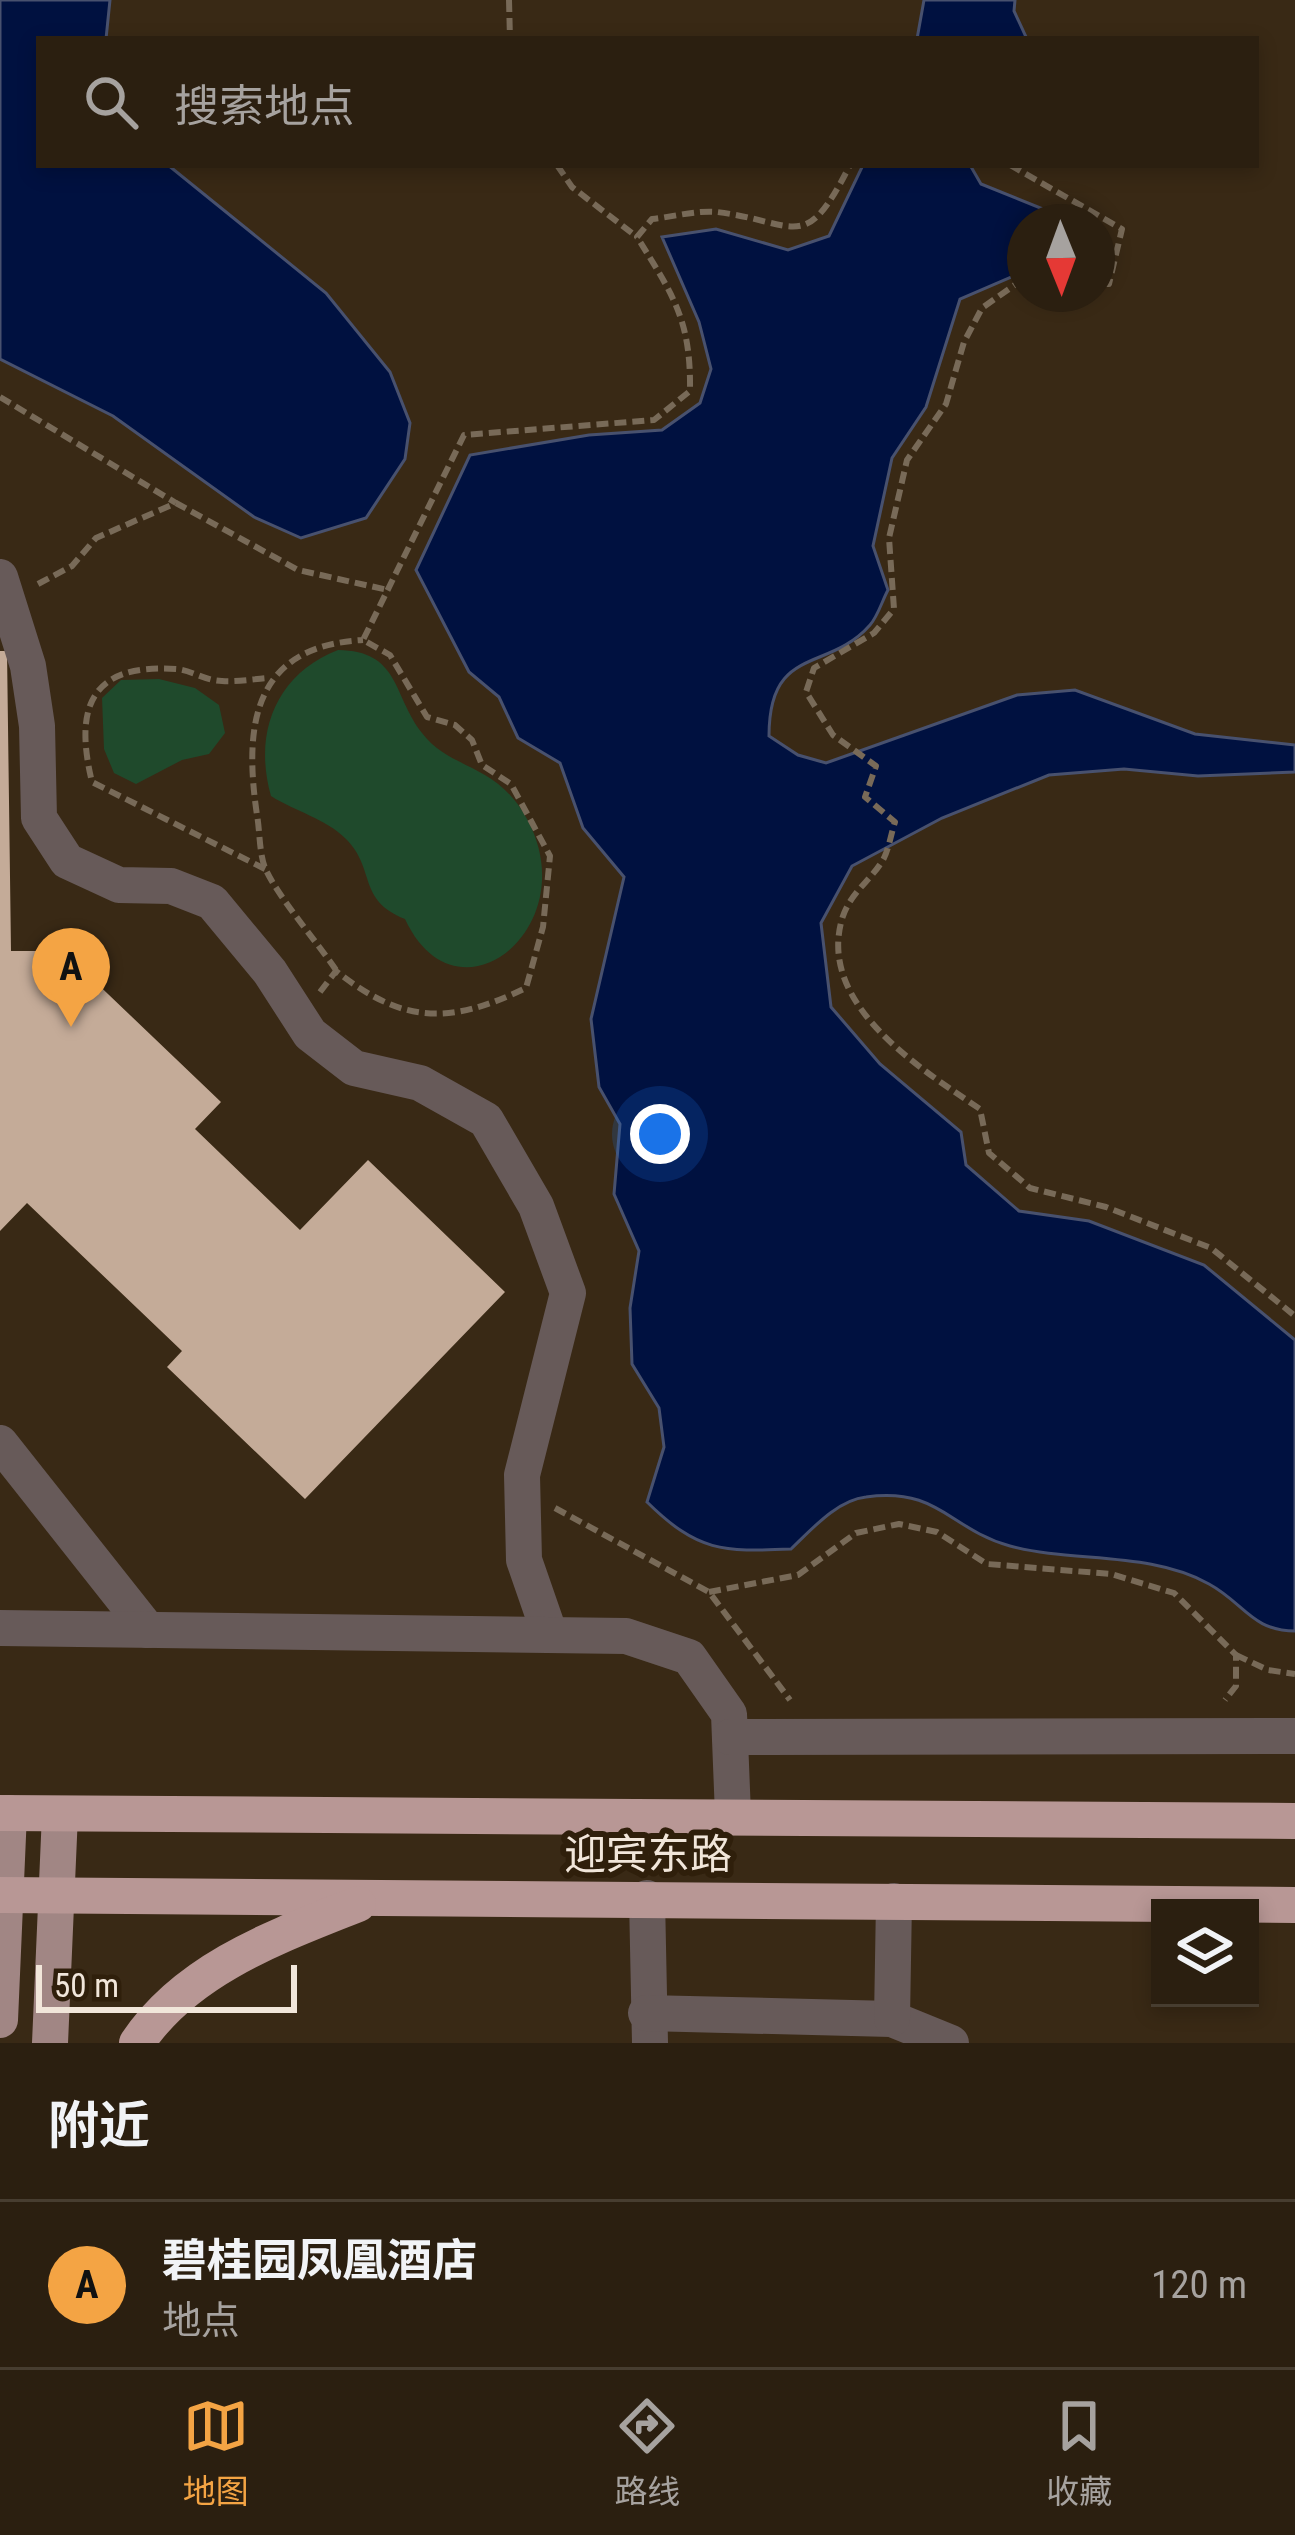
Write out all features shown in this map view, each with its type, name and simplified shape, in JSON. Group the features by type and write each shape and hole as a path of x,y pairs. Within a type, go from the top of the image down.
{"highway":[{"name":"迎宾东路","path":"4,1813 1295,1821"},
{"name":"迎宾东路","path":"3,1895 1295,1905"},
{"path":"137,2043 159,2010 256,1944 374,1898"}],"main road":[{"path":"0,2020 4,1813"},
{"path":"50,2043 61,1814"}],"street":[{"path":"2,582 28,666 37,726 38,818 67,861 118,885 170,886 212,902 270,972 310,1034 354,1068 420,1083 486,1120 536,1206 568,1293 523,1490 524,1560 550,1636"},
{"path":"0,1443 148,1630"},
{"path":"0,1628 626,1636 689,1657 729,1714 733,1815"},
{"path":"730,1737 1295,1736"},
{"path":"647,1898 648,2028 892,2019 952,2043"},
{"path":"892,2019 894,1901"}],"path":[{"path":"509,0 510,36"},
{"path":"363,640 464,435 654,420 690,392 691,341 672,294 637,237 572,187 559,168"},
{"path":"637,237 652,219 715,212 789,231 825,214 848,168"},
{"path":"1015,168 1078,204"},
{"path":"1115,225 1122,229 1115,259"},
{"path":"1007,290 982,308 964,342 946,404 907,460 889,538 894,609 874,633 814,668 806,692 833,735 876,766 865,797 895,823 883,861 859,884 841,921 844,984 869,1020 933,1077 980,1108 989,1154 1030,1188 1106,1207 1211,1247 1295,1316"},
{"path":"0,397 298,570 388,590"},
{"path":"2,582 46,583 96,538 176,503"},
{"path":"266,869 92,782 83,746 87,707 104,680 129,672 178,669 218,682 269,678 300,654 328,642 363,640 390,655 427,716 455,725 472,740 482,765 511,784 550,856 543,927 526,988 458,1013 421,1013 378,1004 336,971 266,869 251,734 269,678"},
{"path":"299,1017 336,971"},
{"path":"523,1490 709,1592 818,1737"},
{"path":"709,1592 799,1575 856,1533 899,1525 937,1532 987,1564 1111,1574 1174,1593 1236,1654 1268,1670 1295,1674"},
{"path":"1220,1736 1221,1705 1236,1686 1236,1654"}],"green space":[{"path":"338,650 358,652 384,666 422,733 446,754 502,787 527,819 541,859 540,896 528,928 508,952 482,965 454,966 428,951 405,919 380,903 346,839 271,796 265,750 274,708 299,674"},
{"path":"159,679 195,688 219,705 225,733 209,754 182,760 136,784 114,773 104,749 102,698 121,680"}],"shaded area":[{"path":"0,0 110,0 106,36 36,36 36,168 172,168 326,293 390,372 410,423 405,459 366,518 301,538 254,517 113,416 0,359"},
{"path":"924,0 1015,0 1014,11 1026,36 918,36"},
{"path":"862,168 972,168 981,184 1030,204 1007,204 1007,279 960,299 926,407 892,458 873,546 888,590 873,621 854,640 790,673 772,707 769,736 798,755 826,763 1017,695 1075,690 1195,734 1295,745 1295,772 1198,776 1124,769 1049,775 942,818 852,866 821,923 831,1007 880,1064 961,1132 966,1165 1019,1211 1089,1221 1204,1265 1295,1340 1295,1631 1258,1621 1221,1591 1186,1574 1137,1562 1010,1546 911,1498 855,1499 825,1517 791,1549 767,1550 729,1549 697,1540 647,1502 664,1447 659,1408 632,1364 630,1308 639,1251 614,1194 620,1124 599,1087 591,1019 624,877 583,828 560,763 518,738 499,697 469,672 416,570 470,455 589,435 662,430 700,403 711,369 699,322 662,237 716,229 788,250 829,236"}],"building":[{"path":"0,651 7,651 11,951 63,951 221,1102 195,1129 300,1230 368,1160 505,1292 305,1499 167,1367 182,1351 27,1203 0,1231"}],"place":[{"name":"碧桂园凤凰酒店","path":"71,1027"}]}
